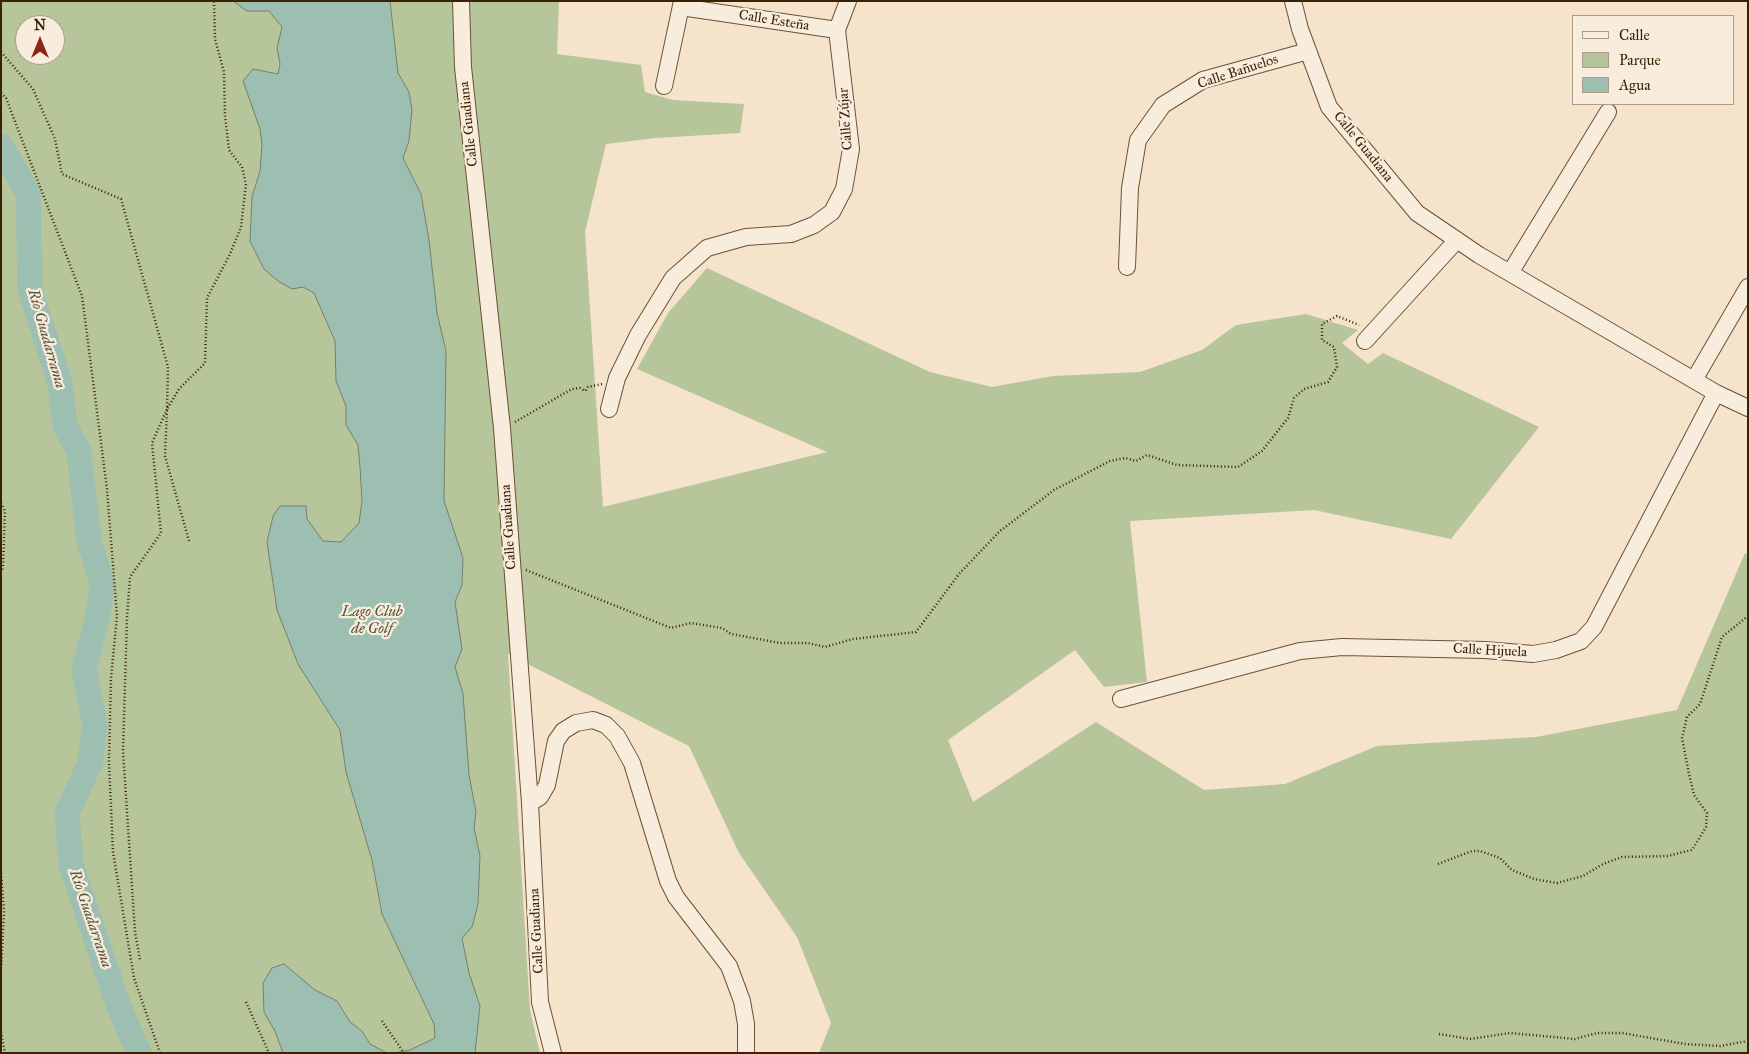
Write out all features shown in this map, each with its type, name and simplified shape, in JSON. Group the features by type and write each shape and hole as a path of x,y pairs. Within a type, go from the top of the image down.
{"street":[{"name":"Calle Guadiana","path":"461,1 463,67 502,428 530,802 540,1002 553,1053"},
{"name":"Calle Zújar","path":"609,409 615,385 638,335 673,278 707,248 746,237 791,234 814,225 832,212 844,189 851,149 837,30 848,1"},
{"name":"Calle Guadiana","path":"1293,1 1308,51 1329,106 1417,213 1510,273 1694,380 1748,408"},
{"name":"Calle Esteña","path":"664,86 682,4 837,30"},
{"name":"Calle Bañuelos","path":"1127,267 1130,188 1138,140 1163,105 1203,80 1308,51"},
{"path":"1510,273 1608,112"},
{"path":"1369,336 1457,240"},
{"path":"1694,380 1748,287"},
{"name":"Calle Hijuela","path":"1121,699 1300,650 1342,647 1485,650 1533,654 1556,650 1581,641 1594,627 1716,392"},
{"path":"530,802 540,798 547,785 556,741 563,731 576,723 593,720 606,725 617,736 632,764 668,881 676,897 729,966 742,1001 746,1024 746,1053"}],"path":[{"path":"140,960 135,932 123,751 130,577 161,533 152,443 167,409 179,389 205,363 207,298 230,254 241,227 246,184 242,167 229,150 225,116 224,72 215,39 214,1"},
{"path":"1,52 33,89 55,139 62,174 120,199 168,367 166,456 189,541"},
{"path":"1,93 6,98 82,296 107,490 117,616 111,678 109,752 113,852 134,978 160,1053"},
{"path":"511,564 671,628 691,623 722,628 731,634 780,643 808,643 825,647 853,639 916,632 959,574 1000,531 1054,490 1110,461 1125,458 1136,461 1147,456 1177,465 1238,467 1262,451 1288,418 1294,398 1304,389 1328,382 1337,367 1334,347 1322,340 1322,324 1338,316 1369,336"},
{"path":"502,428 523,419 572,389 580,388 585,391 588,387 596,384 615,385"},
{"path":"1,503 5,511 3,568 1,571"},
{"path":"1438,864 1472,851 1480,851 1500,858 1512,870 1534,879 1557,883 1583,876 1603,864 1622,857 1667,856 1692,850 1706,827 1707,813 1694,795 1689,774 1682,738 1687,717 1700,704 1722,637 1748,616"},
{"path":"1,873 4,911 1,972"},
{"path":"246,1002 269,1053"},
{"path":"382,1021 404,1053"},
{"path":"1,1032 5,1053"},
{"path":"1439,1034 1470,1039 1510,1032 1575,1038 1597,1033 1622,1033 1685,1044 1720,1046 1748,1041"}],"green space":[{"path":"1,1 559,1 557,54 641,65 645,92 673,100 744,104 740,133 656,138 606,144 585,232 603,507 827,452 637,369 668,313 707,268 930,372 992,387 1053,376 1140,372 1202,350 1236,325 1306,314 1358,330 1342,343 1368,364 1383,353 1539,427 1451,539 1314,510 1130,521 1147,682 1104,687 1075,650 948,740 973,802 1096,722 1204,790 1285,784 1377,746 1536,737 1677,710 1745,553 1748,555 1748,1053 819,1053 831,1023 797,937 739,853 689,746 508,654 530,1010 540,1053 1,1053"}],"water":[{"name":"Lago Club de Golf","path":"233,1 390,1 398,73 409,92 412,110 409,141 403,158 421,194 429,240 437,313 446,351 444,501 463,558 462,585 455,602 462,649 455,667 463,694 469,775 476,812 474,828 480,856 478,904 472,927 462,938 469,973 480,1006 475,1053 394,1053 410,1050 435,1038 434,1024 382,914 372,860 346,772 340,730 298,664 277,610 267,542 273,516 280,506 306,506 307,519 323,541 341,542 359,523 362,501 360,467 358,445 346,425 346,406 336,381 335,341 314,293 303,287 292,289 278,281 264,269 250,241 252,197 260,171 262,144 260,129 243,81 253,69 278,74 280,64 277,48 282,27 269,11 247,11"},
{"path":"284,964 315,990 337,1001 350,1022 362,1031 370,1044 387,1053 283,1053 275,1031 264,1012 263,983 272,968"}],"waterway":[{"name":"Río Guadarrama","path":"1,146 28,193 30,291 59,379 65,426 79,452 89,541 102,582 99,611 84,670 95,725 90,763 67,813 71,864 119,1007 139,1053"}]}
